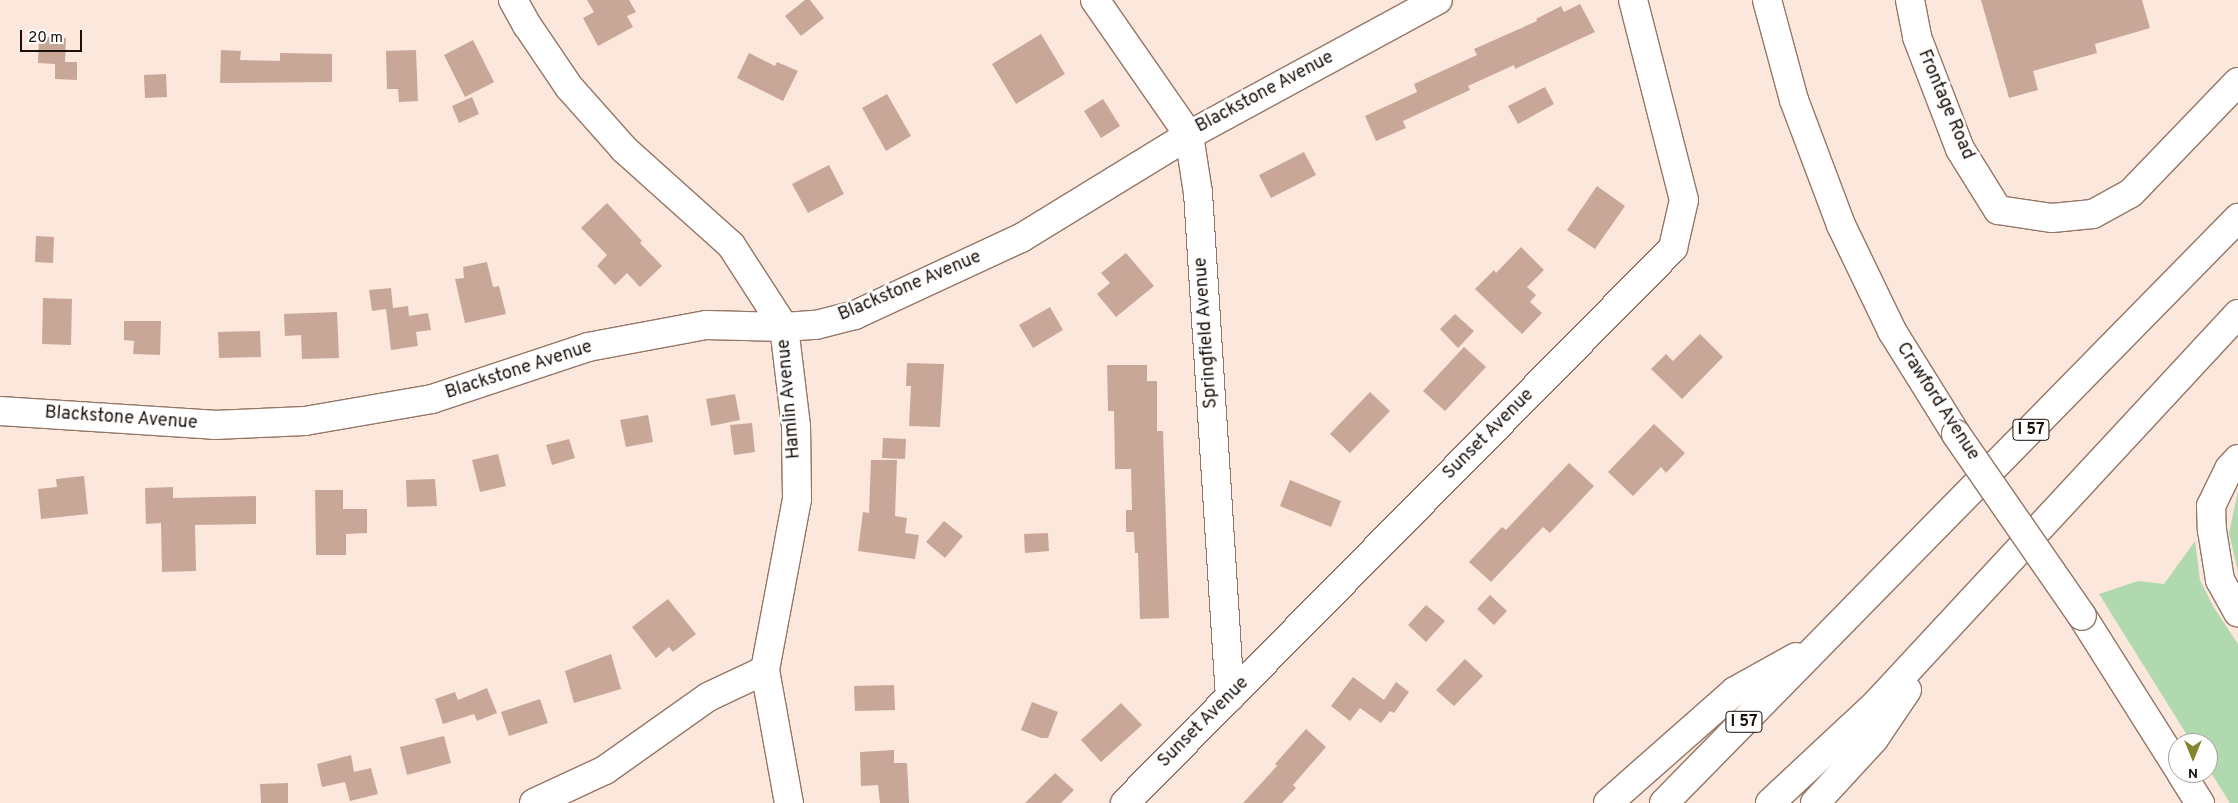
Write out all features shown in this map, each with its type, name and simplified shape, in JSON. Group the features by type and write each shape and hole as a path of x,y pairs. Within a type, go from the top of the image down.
{"main road":[{"name":"Hamlin Avenue","path":"513,0 527,25 569,87 625,150 731,245 784,327 796,426 797,499 765,670 788,803"},
{"name":"Springfield Avenue","path":"1095,0 1189,134 1198,193 1230,696"},
{"name":"Blackstone Avenue","path":"0,411 214,425 305,422 432,399 588,347 706,325 784,327 816,325 855,315 1022,238 1189,134 1438,0"},
{"name":"Sunset Avenue","path":"1125,803 1673,248 1684,200 1633,0"},
{"name":"Crawford Avenue","path":"1767,0 1794,100 1841,225 1892,331 1956,434 2082,616 2168,752"},
{"name":"Frontage Road","path":"1910,0 1917,37 1960,149 1998,210 2052,218 2093,214 2131,193 2238,82"},
{"name":"I 57","path":"1664,803 2238,218"},
{"path":"1770,803 1876,704 2238,314"},
{"path":"2238,459 2229,469 2212,506 2212,530 2220,580 2238,612"},
{"path":"1815,803 1874,738 1961,612"},
{"path":"1608,803 1736,691 1824,642"},
{"path":"534,803 605,770 708,696 765,670"},
{"path":"2187,783 2200,803"}],"green space":[{"path":"2238,491 2238,572 2229,533"},
{"path":"2195,541 2200,580 2213,606 2238,644 2238,803 2230,803 2217,783 2218,733 2186,733 2099,594 2138,581 2164,584"}],"building":[{"path":"587,0 629,0 636,12 627,16 633,27 598,46 583,18 594,12"},
{"path":"805,0 810,0 824,18 801,36 785,16"},
{"path":"1981,0 2142,0 2150,28 2095,44 2097,53 2033,71 2038,90 2009,98"},
{"path":"1580,4 1595,32 1515,69 1514,65 1468,86 1470,90 1403,121 1406,128 1376,141 1365,116 1417,92 1414,84 1477,55 1474,49 1537,21 1536,19 1561,6 1564,12"},
{"path":"1041,34 1065,74 1016,104 992,64"},
{"path":"39,36 66,38 65,62 77,62 77,80 55,79 55,64 38,63"},
{"path":"473,40 494,82 465,97 444,55"},
{"path":"221,50 241,51 240,60 280,61 280,53 332,54 332,82 220,83"},
{"path":"416,50 418,101 399,102 398,89 387,89 386,51"},
{"path":"749,53 775,66 777,62 798,71 783,101 737,78"},
{"path":"166,74 167,97 145,98 144,75"},
{"path":"1545,87 1554,104 1518,124 1508,106"},
{"path":"887,94 911,136 886,151 862,108"},
{"path":"472,97 479,114 459,123 452,106"},
{"path":"1103,99 1120,126 1101,138 1084,111"},
{"path":"1304,152 1316,175 1271,198 1259,175"},
{"path":"829,165 844,194 808,213 792,184"},
{"path":"1597,186 1625,206 1595,249 1567,230"},
{"path":"607,203 662,266 640,287 627,273 615,285 597,266 607,255 581,228"},
{"path":"36,236 54,237 53,263 35,262"},
{"path":"1521,247 1544,270 1527,287 1536,295 1530,302 1542,313 1522,334 1475,289 1494,270 1496,273"},
{"path":"1126,253 1154,286 1116,317 1097,294 1110,283 1101,273"},
{"path":"487,262 493,287 499,286 506,314 465,323 455,279 464,278 463,267"},
{"path":"391,288 393,308 408,306 409,316 428,313 431,330 416,332 418,346 391,350 386,309 372,311 369,290"},
{"path":"43,298 72,299 71,345 42,344"},
{"path":"1050,307 1063,330 1033,348 1019,325"},
{"path":"337,312 339,358 302,359 301,335 285,336 284,314"},
{"path":"1455,314 1474,331 1458,348 1440,329"},
{"path":"124,321 161,321 160,355 133,354 134,341 124,340"},
{"path":"260,331 261,357 219,358 218,332"},
{"path":"1700,334 1723,357 1682,399 1651,369 1666,354 1673,361"},
{"path":"1464,347 1486,367 1445,411 1423,391"},
{"path":"907,363 944,364 940,427 909,426 911,386 906,386"},
{"path":"1107,365 1147,365 1147,381 1157,381 1157,431 1163,431 1169,618 1140,619 1138,553 1135,553 1134,532 1126,532 1126,510 1132,510 1131,469 1115,469 1114,411 1108,411"},
{"path":"1370,392 1390,411 1350,453 1330,434"},
{"path":"735,394 740,420 711,426 706,399"},
{"path":"648,415 653,442 626,447 620,420"},
{"path":"752,423 755,452 734,455 730,425"},
{"path":"1654,424 1685,453 1666,473 1661,467 1633,496 1608,472"},
{"path":"883,438 906,439 905,459 882,458"},
{"path":"569,439 575,458 552,465 546,445"},
{"path":"498,454 506,486 480,492 472,460"},
{"path":"871,460 897,460 895,516 907,518 905,533 919,535 915,559 858,551 863,512 869,513"},
{"path":"1569,463 1594,486 1550,533 1543,527 1491,582 1469,562 1502,527 1506,530"},
{"path":"84,476 88,514 41,519 38,489 57,487 56,479"},
{"path":"435,479 437,506 407,507 406,480"},
{"path":"1290,480 1341,501 1331,527 1280,506"},
{"path":"173,487 173,498 256,496 256,524 195,525 196,571 162,572 161,523 146,524 145,488"},
{"path":"315,490 343,490 343,509 367,509 367,533 346,534 346,555 316,555"},
{"path":"944,521 963,536 945,558 926,542"},
{"path":"1048,533 1049,551 1025,553 1024,534"},
{"path":"1490,595 1507,611 1494,625 1477,609"},
{"path":"668,599 696,634 673,652 669,647 656,658 632,627"},
{"path":"1426,605 1445,621 1426,642 1408,625"},
{"path":"611,654 621,689 574,703 565,671"},
{"path":"1465,659 1483,676 1454,706 1436,690"},
{"path":"1353,677 1384,700 1396,682 1409,692 1394,713 1390,711 1381,723 1360,708 1350,721 1331,706"},
{"path":"894,685 895,710 855,711 854,686"},
{"path":"487,688 497,713 477,721 474,714 443,724 435,699 455,692 458,700"},
{"path":"540,699 548,723 509,736 501,712"},
{"path":"1032,702 1058,712 1048,738 1041,738 1021,730"},
{"path":"1121,703 1142,725 1101,762 1081,740"},
{"path":"1306,729 1326,747 1293,785 1296,788 1282,803 1243,803 1277,766 1275,764"},
{"path":"444,736 451,763 407,775 400,747"},
{"path":"894,750 894,763 907,763 909,803 880,803 878,785 861,786 860,752"},
{"path":"351,755 354,772 371,768 378,794 350,801 345,782 322,787 317,764"},
{"path":"1055,773 1074,790 1061,803 1025,803"},
{"path":"288,783 288,803 261,803 260,784"}]}
